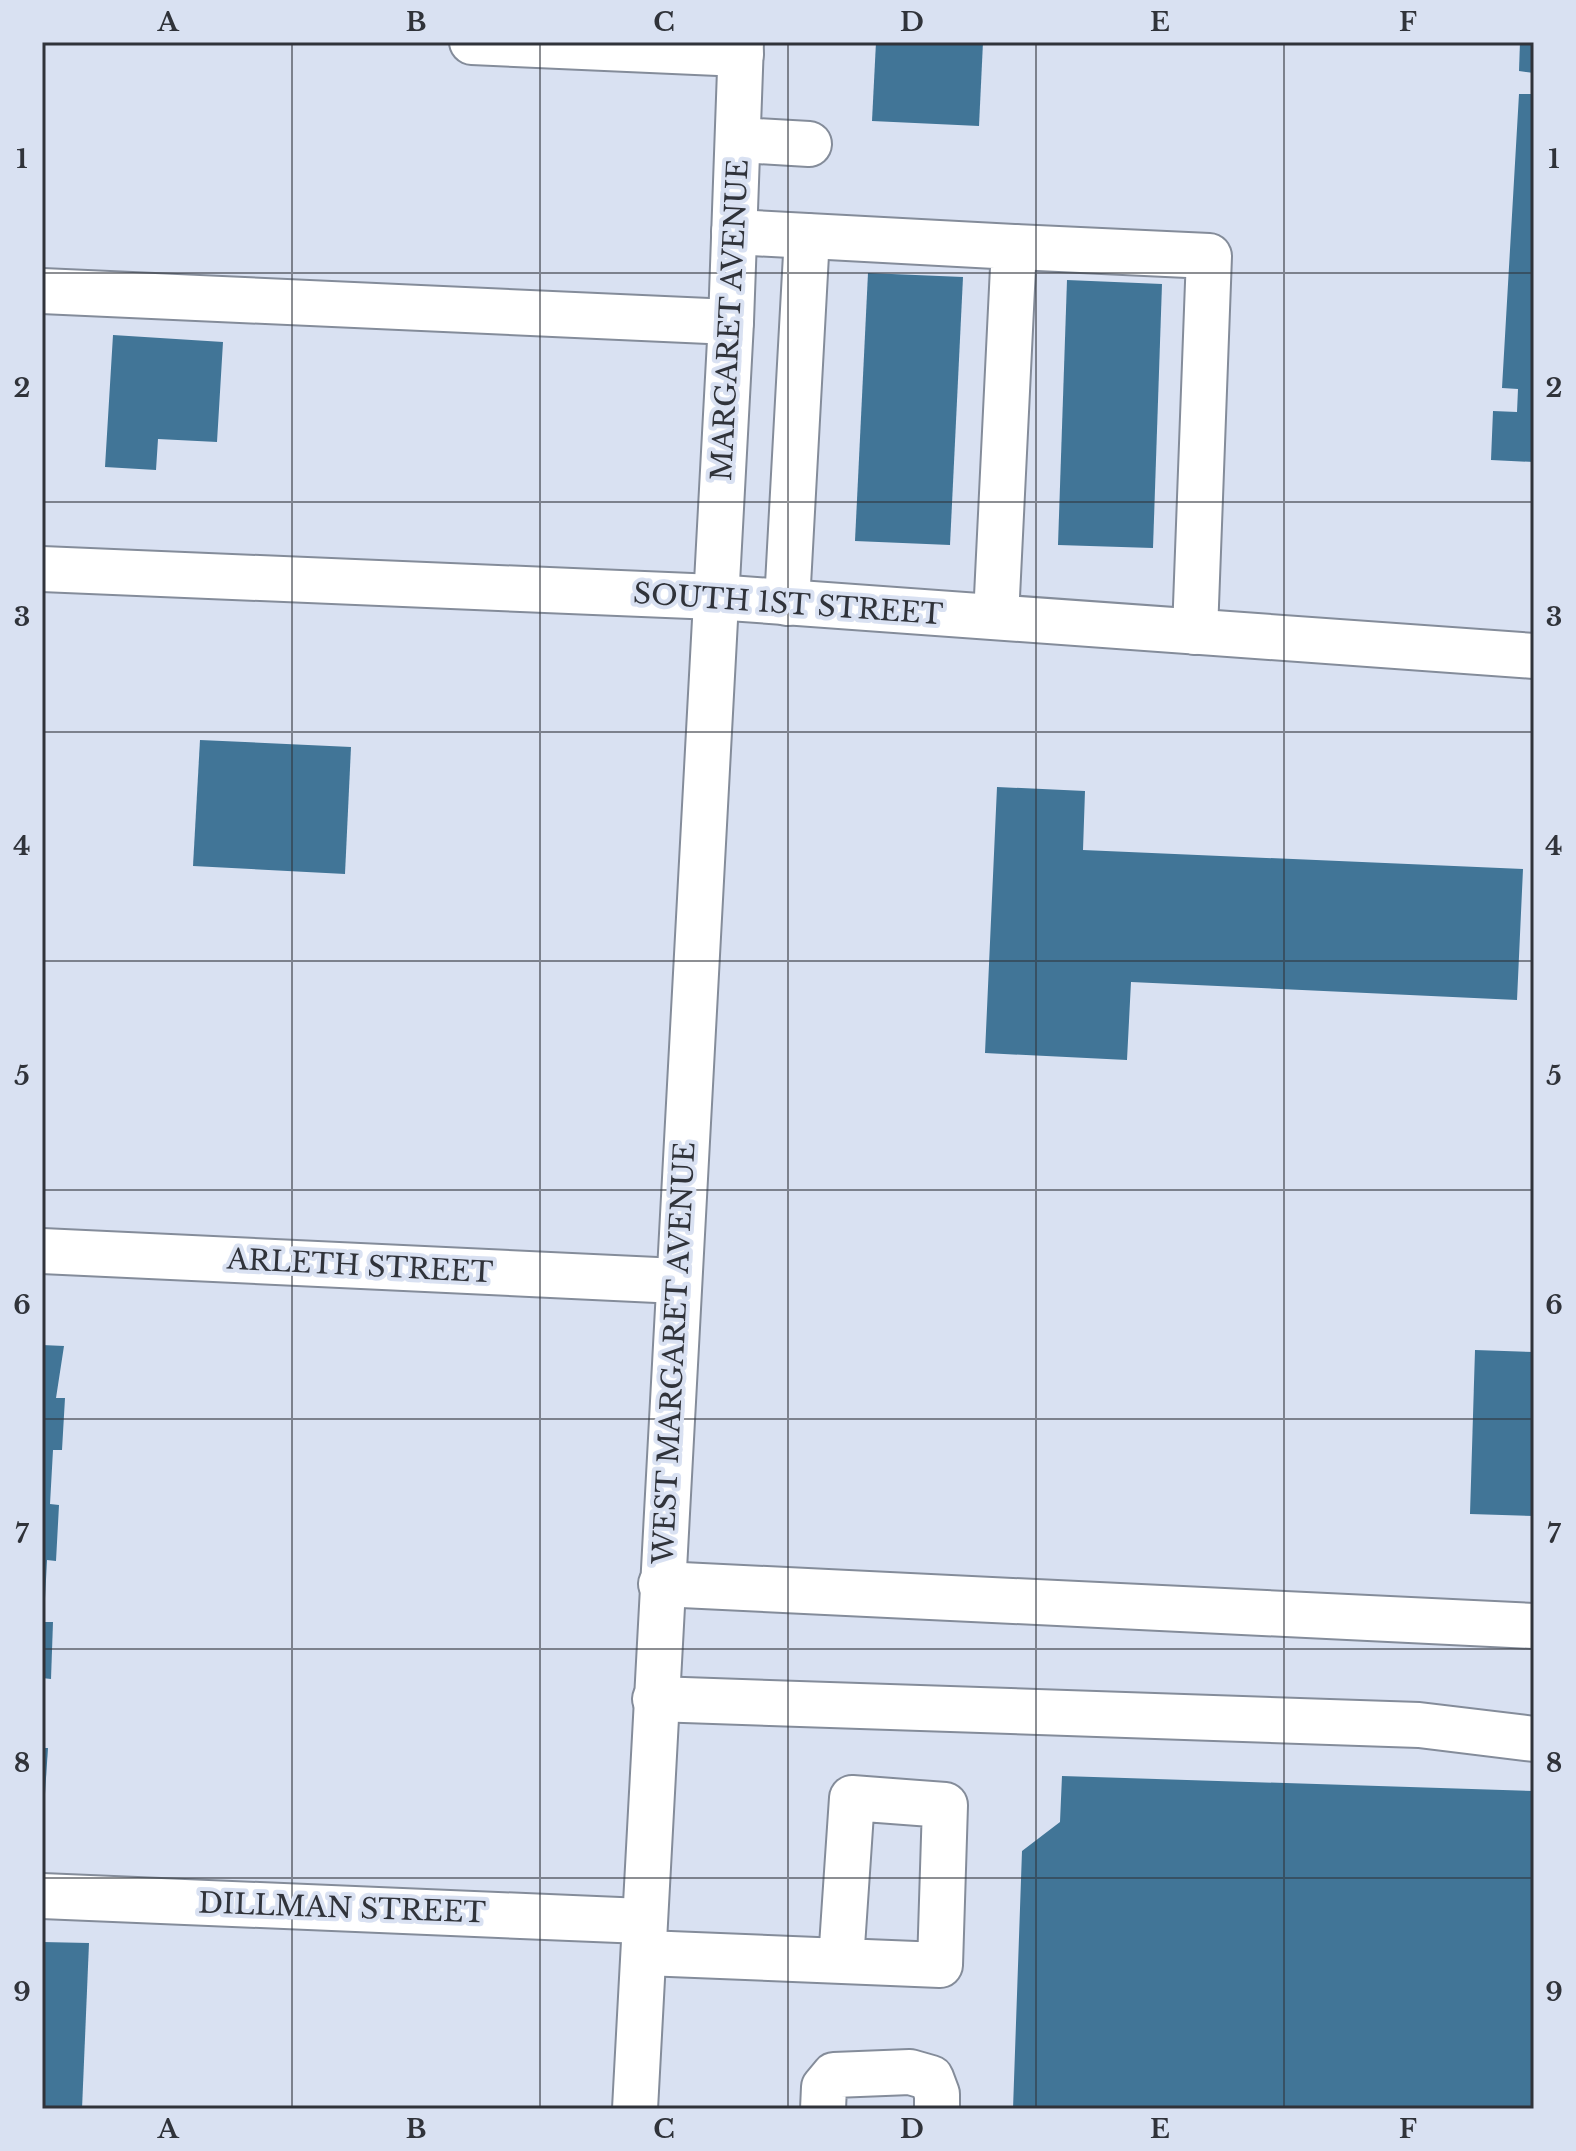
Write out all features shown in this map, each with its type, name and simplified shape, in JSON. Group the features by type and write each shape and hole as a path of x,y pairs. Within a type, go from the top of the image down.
{"street":[{"path":"472,42 741,48"},
{"name":"MARGARET AVENUE","path":"715,597 731,322 741,48"},
{"path":"739,140 809,144"},
{"path":"734,232 1209,256 1195,632"},
{"path":"787,603 807,236"},
{"path":"996,617 1014,247"},
{"path":"42,291 731,322"},
{"name":"SOUTH 1ST STREET","path":"42,569 715,597 1534,656"},
{"name":"WEST MARGARET AVENUE","path":"635,2109 715,597"},
{"name":"ARLETH STREET","path":"42,1251 678,1281"},
{"path":"661,1584 1534,1626"},
{"path":"655,1699 1419,1725 1534,1739"},
{"name":"DILLMAN STREET","path":"42,1896 644,1937 841,1961"},
{"path":"823,2109 824,2087 834,2075 910,2072 931,2078 937,2094 937,2109"}],"building":[{"path":"876,42 983,42 979,126 872,121"},
{"path":"1520,42 1534,42 1534,73 1519,71"},
{"path":"1519,94 1534,94 1534,462 1491,460 1493,411 1517,412 1518,389 1502,388"},
{"path":"868,273 963,277 950,545 855,541"},
{"path":"1067,280 1162,284 1153,548 1058,545"},
{"path":"113,335 223,342 217,442 158,439 156,470 105,467"},
{"path":"200,740 351,747 345,874 193,866"},
{"path":"997,787 1085,791 1083,850 1523,869 1517,1000 1131,982 1127,1060 985,1053"},
{"path":"42,1345 64,1346 56,1398 65,1398 62,1450 53,1450 50,1504 59,1505 56,1561 47,1560 44,1618"},
{"path":"1475,1350 1534,1352 1534,1516 1470,1514"},
{"path":"42,1622 53,1622 51,1679 42,1678"},
{"path":"42,1748 48,1748 44,1809 42,1809"},
{"path":"1062,1776 1534,1791 1534,2109 1013,2109 1022,1851 1060,1822"},
{"path":"42,1942 89,1943 82,2109 42,2109"}]}
